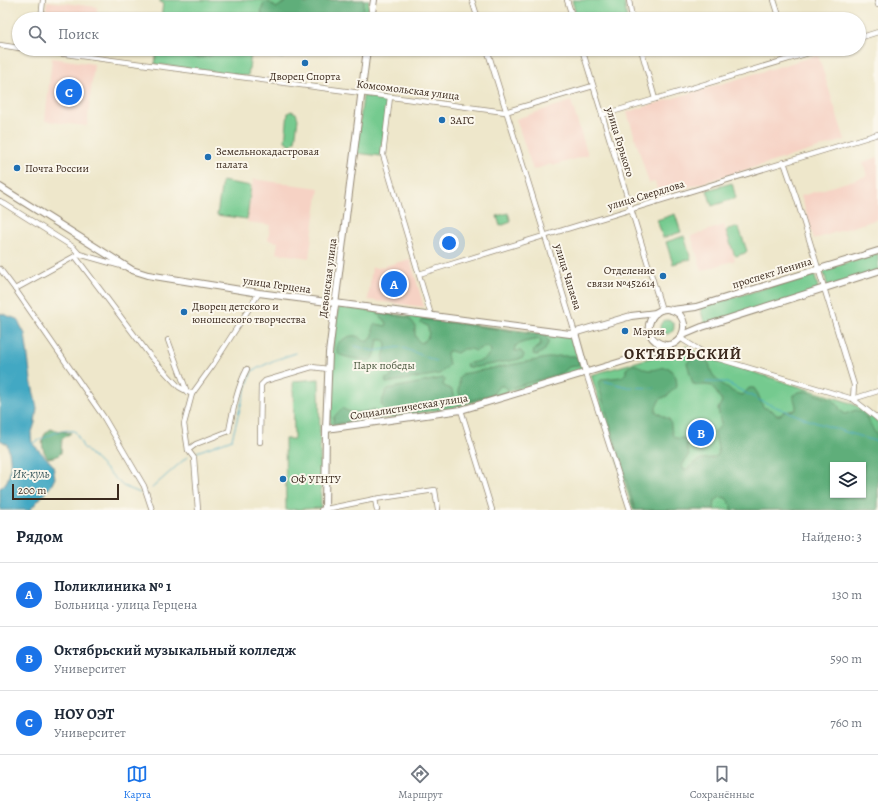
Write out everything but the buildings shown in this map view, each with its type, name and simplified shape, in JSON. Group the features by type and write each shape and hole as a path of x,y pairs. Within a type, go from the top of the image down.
{"main road":[{"path":"372,12 374,0"},
{"name":"Девонская улица","path":"325,509 328,369 366,56"},
{"name":"улица Герцена","path":"0,187 132,270 148,276 259,293 570,334 575,333"},
{"name":"проспект Ленина","path":"672,310 696,307 878,250"},
{"path":"586,373 644,355 665,345 672,344 681,336 702,327 878,271"},
{"path":"575,333 631,316 656,313 662,310 672,310 676,312 683,320 684,330 681,336"},
{"path":"656,313 650,320 650,334 656,342 665,345"},
{"name":"улица Чапаева","path":"575,333 586,373"},
{"name":"Социалистическая улица","path":"326,429 461,410 586,373"}],"street":[{"path":"42,12 43,0"},
{"path":"472,0 476,12"},
{"path":"567,0 571,12"},
{"path":"629,0 631,12"},
{"path":"774,0 778,12"},
{"path":"877,0 878,5"},
{"path":"866,36 878,32"},
{"path":"0,45 12,47"},
{"name":"Комсомольская улица","path":"82,56 505,112 593,86"},
{"name":"улица Чапаева","path":"489,56 505,112 575,333"},
{"name":"улица Горького","path":"584,56 662,310"},
{"path":"643,56 655,99"},
{"path":"602,115 799,56"},
{"path":"390,97 383,155 431,315"},
{"name":"улица Свердлова","path":"419,274 878,134"},
{"path":"784,162 854,385 853,399"},
{"path":"0,201 73,247 77,255 151,358 179,387 192,394"},
{"path":"16,288 77,255 132,270"},
{"path":"0,269 16,288 102,416 144,486 152,510"},
{"path":"198,510 194,458 188,450 184,424 192,394 213,365 259,293"},
{"path":"681,336 709,356 853,399 878,419"},
{"path":"168,340 187,392"},
{"path":"260,442 261,385 265,380 312,367 328,369"},
{"path":"188,450 196,444 229,431 236,398 242,378 247,369"},
{"name":"улица Чапаева","path":"586,373 630,510"},
{"path":"853,399 878,390"},
{"path":"461,410 492,510"},
{"path":"325,509 375,499 435,490 438,510"},
{"path":"375,499 377,510"}],"shaded area":[{"path":"47,1 97,7 97,12 46,12"},
{"path":"818,56 845,140 659,196 655,182 649,183 627,112"},
{"path":"52,58 94,64 87,126 45,121"},
{"path":"571,101 588,155 533,170 516,119"},
{"path":"878,157 878,219 814,239 801,196 867,176 863,162"},
{"path":"253,179 319,188 309,258 276,253 278,242 268,240 270,225 247,222"},
{"path":"724,225 735,260 702,271 691,236"},
{"path":"410,259 424,307 368,300 372,267 378,268"}],"green space":[{"path":"160,0 369,0 368,12 162,12 163,3 160,2"},
{"path":"286,0 304,0 304,3 306,4 325,0 364,0 363,12 261,12 264,3 271,3 276,8"},
{"path":"572,0 624,0 626,12 575,12"},
{"path":"156,56 251,56 248,76 155,64"},
{"path":"192,56 208,56 200,58"},
{"path":"267,56 283,56 283,58"},
{"path":"363,96 388,99 381,156 356,153"},
{"path":"291,111 296,113 298,119 295,141 291,145 285,141 288,113"},
{"path":"222,181 251,186 247,219 217,215"},
{"path":"732,183 736,198 712,206 707,190"},
{"path":"508,213 511,222 500,226 497,216"},
{"path":"675,214 681,232 663,238 657,220"},
{"path":"736,227 739,228 747,251 736,256 726,231"},
{"path":"684,236 691,259 673,264 666,242"},
{"path":"878,253 878,272 828,287 823,270"},
{"path":"814,273 819,291 705,325 700,308"},
{"name":"Парк победы","path":"340,307 569,337 574,341 582,369 580,371 453,408 334,426 331,425 330,422 331,358 338,309"},
{"path":"378,313 409,318 415,325 415,336 420,343 427,339 429,334 427,326 420,322 422,319 542,335 549,341 545,350 537,355 533,354 534,350 541,345 540,339 524,342 515,346 515,351 521,351 524,355 523,358 477,367 467,367 466,364 483,360 491,351 489,347 484,347 475,351 471,349 463,349 457,353 448,351 447,354 449,365 441,373 386,383 385,379 392,377 383,362 386,347 384,340 378,340 375,355 369,361 347,357 337,353 337,344 344,339 350,336 357,336 364,341 369,341 373,336 373,326 376,324 386,326 387,324 385,320 378,315"},
{"path":"667,320 672,322 674,327 672,332 667,334 662,332 660,327 662,322"},
{"path":"686,346 705,357 848,402 859,407 878,422 878,510 633,510 591,375 660,355 673,354"},
{"path":"558,356 575,356 578,359 579,364 569,367 562,373 508,389 503,386 499,386 493,394 470,401 463,401 459,389 459,378 462,374"},
{"path":"693,357 697,357 708,362 716,379 735,393 743,395 749,388 754,388 763,407 773,411 776,415 781,415 783,412 796,410 794,395 798,392 805,391 833,400 845,414 856,410 860,412 867,418 878,436 878,510 731,510 731,505 726,498 720,497 715,501 714,510 635,510 598,384 602,379 622,377 626,373 626,369 633,365 647,370 664,367 669,368 676,377 677,386 667,396 660,399 656,407 656,412 670,420 672,432 675,437 689,438 687,447 689,454 682,466 684,470 686,470 697,461 718,455 718,447 714,433 721,425 718,409 722,401 712,386 693,384 687,363"},
{"path":"443,378 445,380 443,384 444,386 452,390 454,400 453,404 392,415 389,414 381,404 388,389"},
{"path":"319,379 321,508 286,510 285,439 294,439 293,381"},
{"path":"342,408 349,412 362,412 374,409 383,416 335,424 333,423 334,417"},
{"path":"51,429 71,433 62,439 61,453 58,456 48,458 42,443 44,435"}],"water":[{"name":"Ик-куль","path":"0,313 17,319 25,334 31,380 37,408 35,423 31,435 32,443 53,465 55,478 51,486 30,510 0,510 0,488 8,480 10,455 7,444 0,440"}],"waterway":[{"path":"355,346 373,351 401,347 436,361"},
{"path":"197,452 232,439 243,397 252,371 275,360 296,353"},
{"path":"604,381 628,387 654,388"},
{"path":"706,382 725,382 761,401 811,421 878,442"},
{"path":"31,444 61,430 75,431 83,447 123,486 140,493"},
{"path":"152,488 187,457"}],"place":[{"name":"Дворец Спорта","path":"305,63"},
{"name":"НОУ ОЭТ","path":"69,92"},
{"name":"ЗАГС","path":"442,120"},
{"name":"Земельнокадастровая палата","path":"208,157"},
{"name":"Почта России","path":"17,168"},
{"name":"Отделение связи №452614","path":"663,276"},
{"name":"Поликлиника № 1","path":"394,284"},
{"name":"Дворец детского и юношеского творчества","path":"184,312"},
{"name":"Мэрия","path":"625,331"},
{"name":"Октябрьский музыкальный колледж","path":"701,433"},
{"name":"ОФ УГНТУ","path":"283,479"}],"district":[{"name":"ОКТЯБРЬСКИЙ","path":"683,354"}]}
